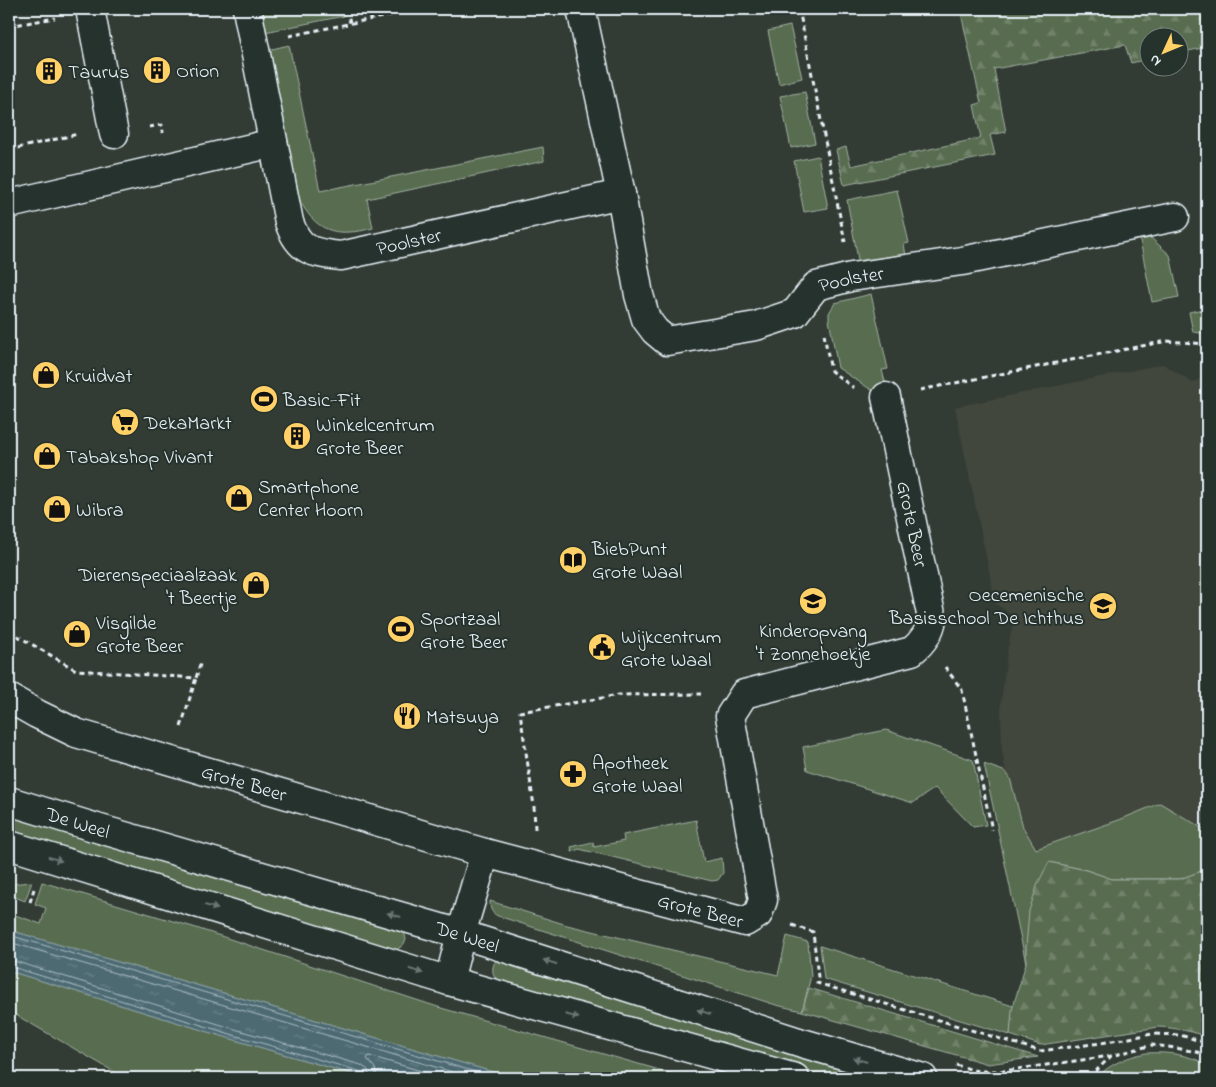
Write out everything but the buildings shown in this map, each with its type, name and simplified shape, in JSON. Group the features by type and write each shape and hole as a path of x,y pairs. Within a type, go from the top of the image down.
{"street":[{"name":"Poolster","path":"247,9 289,222 293,235 304,247 318,253 341,256 620,194"},
{"name":"Poolster","path":"581,9 620,194 639,296 646,319 654,331 667,341 756,326 795,314 816,286 851,277 962,261 1175,218"},
{"path":"90,10 113,130"},
{"path":"9,204 273,143"},
{"name":"Grote Beer","path":"886,397 932,618 930,629 925,638"},
{"path":"744,694 912,651 925,638"},
{"name":"Grote Beer","path":"9,698 76,733 171,762 485,853 745,922 758,914 763,900 730,716 744,694"},
{"name":"De Weel","path":"9,801 461,934 793,1040 923,1078"},
{"path":"9,845 449,981 795,1078"},
{"path":"449,981 485,853"}],"path":[{"path":"347,9 350,23"},
{"path":"254,43 421,9"},
{"path":"799,9 851,277"},
{"path":"9,26 90,10"},
{"path":"9,150 113,130"},
{"path":"816,286 831,372 869,400 1167,341 1207,344"},
{"path":"9,631 76,670 196,678"},
{"path":"925,638 962,690 992,830"},
{"path":"171,762 201,661"},
{"path":"536,866 534,806 520,712 619,695 744,694"},
{"path":"758,914 813,932 817,983 1040,1051 1152,1034 1180,1035 1207,1043"},
{"path":"1089,1078 1111,1056 1152,1045 1190,1050 1207,1056"}],"shaded area":[{"name":"Oecemenische Basisschool De Ichthus","path":"1163,364 1193,383 1207,375 1207,836 1036,852 1026,840 1006,772 1002,751 1001,703 1007,653 1014,619 1010,617 1012,615 996,604 955,407"}],"green space":[{"path":"260,9 343,9 344,16 265,32"},
{"path":"960,9 1207,9 1207,47 1188,51 1188,28 1138,28 1138,61 1131,63 1125,45 994,69 1006,132 990,135 995,155 844,185 836,150 846,147 851,166 981,138 974,105 981,103"},
{"path":"790,26 802,78 779,84 768,31"},
{"path":"289,45 320,191 543,147 544,161 367,199 373,228 355,232 340,232 325,228 313,219 299,199 268,50"},
{"path":"805,92 815,143 791,148 780,96"},
{"path":"818,156 828,208 804,212 794,161"},
{"path":"897,190 909,243 904,244 906,256 859,265 847,200"},
{"path":"1151,238 1170,255 1179,297 1152,302 1140,240"},
{"path":"871,294 888,369 882,370 886,386 873,391 838,368 829,320 829,313 835,303"},
{"path":"1203,309 1204,317 1207,316 1207,334 1193,332 1189,312"},
{"path":"886,730 973,760 986,825 973,827 935,788 913,803 807,770 803,747"},
{"path":"984,764 1006,772 1010,778 1023,827 1036,849 1119,820 1160,803 1207,831 1207,869 1180,879 1112,879 1086,870 1049,862 1026,947 1026,963"},
{"path":"9,814 404,930 406,940 395,951 9,832"},
{"path":"696,820 704,862 722,858 723,873 718,880 712,881 579,849 572,852 571,847 593,842 594,847 624,841 623,835"},
{"path":"1049,862 1086,870 1112,879 1180,879 1207,869 1207,959 1205,971 1207,1037 1183,1030 1159,1027 1040,1045 1010,1035 1012,1010 1026,963 1029,911 1038,883"},
{"path":"32,882 25,901 10,895 9,898 9,884"},
{"path":"42,882 193,927 441,1008 688,1078 513,1078 9,930 9,913 41,924 46,908 35,904"},
{"path":"490,901 567,925 778,975 787,936 808,942 811,976 802,1011 776,1005 498,916 491,910"},
{"path":"820,946 1013,1006 1010,1035 824,979"},
{"path":"501,958 892,1078 833,1078 507,986 493,974 494,964"},
{"path":"9,971 366,1078 226,1078 219,1074 217,1078 125,1078 9,1011"},
{"path":"809,988 1038,1057 988,1064 802,1011"},
{"path":"1146,1053 1177,1054 1207,1064 1207,1078 1188,1076 1096,1078 1119,1062"}],"water":[{"path":"9,930 513,1078 366,1078 235,1040 9,971"}],"place":[{"name":"Orion","path":"157,70"},
{"name":"Taurus","path":"49,71"},
{"name":"Kruidvat","path":"46,375"},
{"name":"Basic-Fit","path":"264,399"},
{"name":"DekaMarkt","path":"125,422"},
{"name":"Winkelcentrum Grote Beer","path":"297,436"},
{"name":"Tabakshop Vivant","path":"47,456"},
{"name":"Smartphone Center Hoorn","path":"239,498"},
{"name":"Wibra","path":"57,509"},
{"name":"BiebPunt Grote Waal","path":"573,560"},
{"name":"Dierenspeciaalzaak 't Beertje","path":"256,585"},
{"name":"Kinderopvang 't Zonnehoekje","path":"813,601"},
{"name":"Oecemenische Basisschool De Ichthus","path":"1103,606"},
{"name":"Sportzaal Grote Beer","path":"401,629"},
{"name":"Visgilde Grote Beer","path":"77,634"},
{"name":"Wijkcentrum Grote Waal","path":"602,647"},
{"name":"Matsuya","path":"407,716"},
{"name":"Apotheek Grote Waal","path":"573,774"}]}
